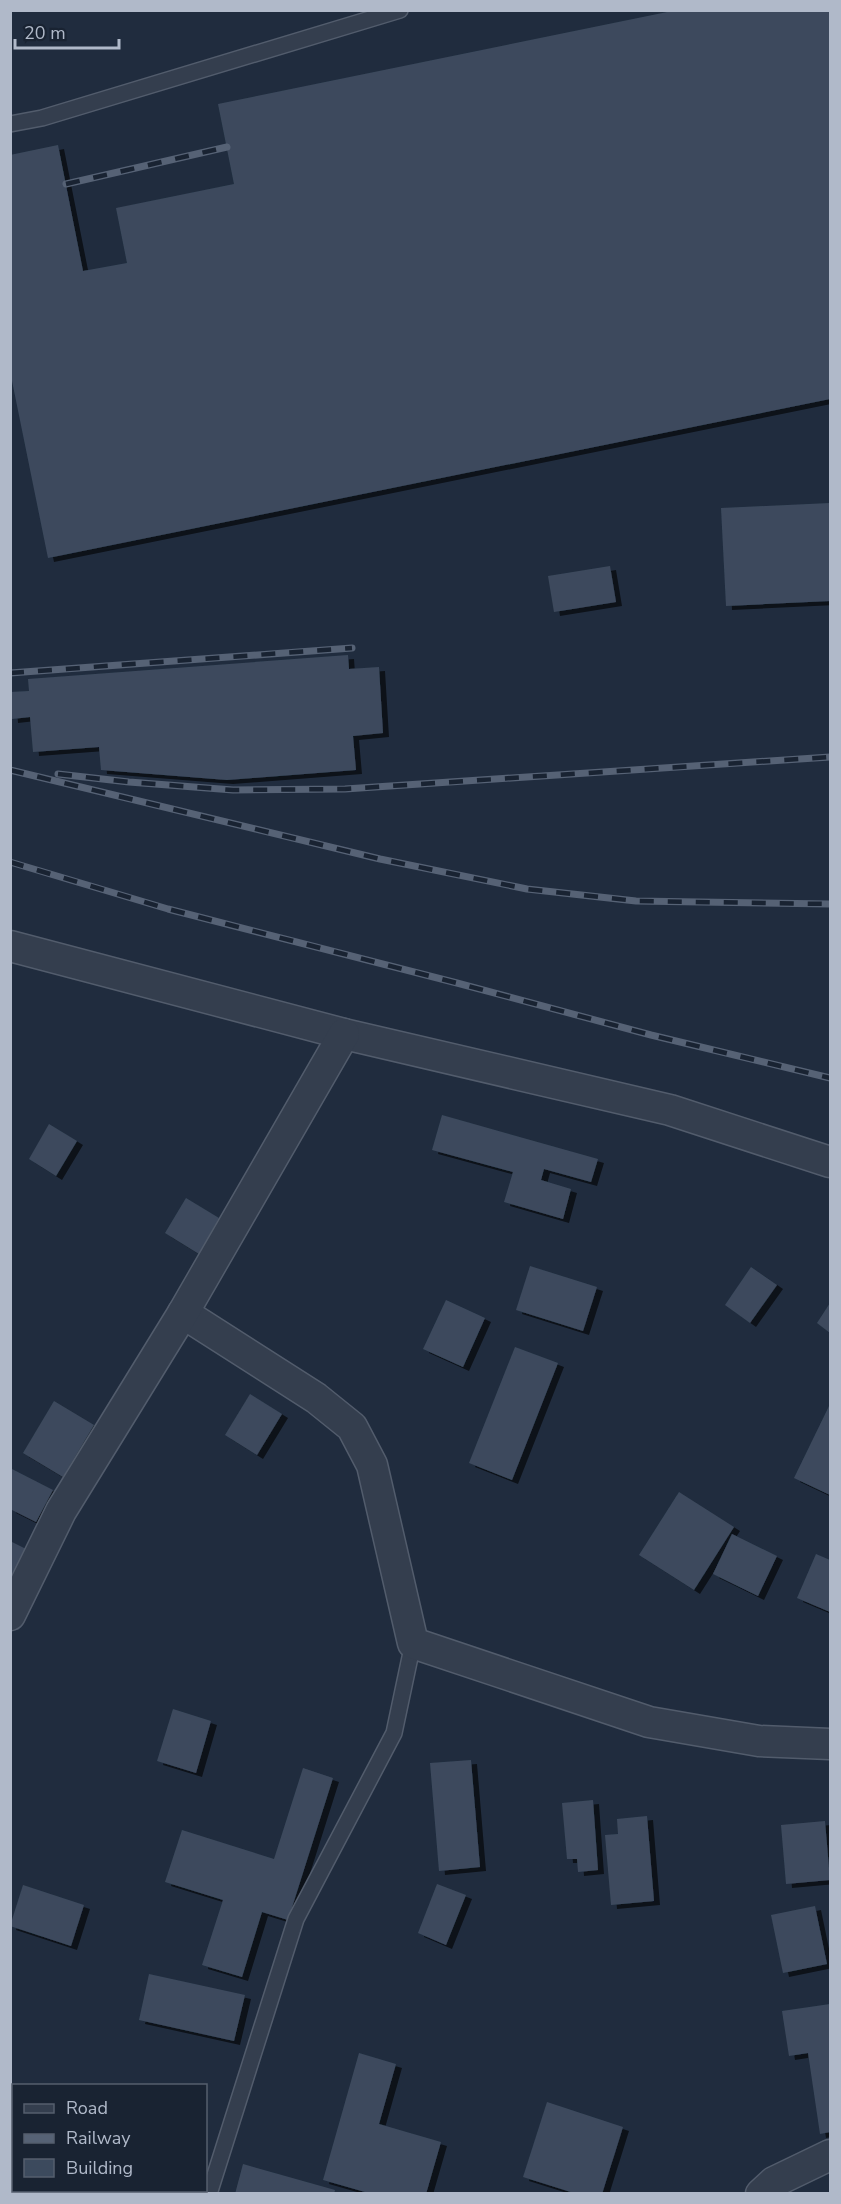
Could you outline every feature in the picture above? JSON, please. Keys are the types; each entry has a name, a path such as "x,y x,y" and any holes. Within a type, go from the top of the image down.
{"street":[{"path":"10,946 344,1034 670,1110 831,1162"},
{"path":"10,1616 61,1511 183,1314 344,1034"},
{"path":"183,1314 316,1398 352,1427 372,1465 413,1642 649,1722 759,1741 831,1744"},
{"path":"761,2193 774,2182 831,2155"}],"lane":[{"path":"10,124 42,118 400,10"},
{"path":"209,2193 297,1919 394,1733 413,1642"}],"building":[{"path":"677,10 830,10 830,399 48,558 10,371 10,155 58,145 83,271 127,263 116,208 234,184 218,104"},
{"path":"830,503 830,601 726,606 721,508"},
{"path":"610,566 616,602 554,612 548,576"},
{"path":"348,655 349,669 379,667 383,733 353,736 356,770 227,780 101,770 99,747 33,752 30,717 12,719 10,692 29,691 28,679"},
{"path":"442,1115 598,1159 591,1182 544,1169 541,1180 571,1189 563,1219 504,1202 513,1172 432,1150"},
{"path":"49,1124 77,1141 56,1176 29,1159"},
{"path":"186,1198 219,1218 199,1254 165,1233"},
{"path":"530,1266 597,1287 583,1331 516,1310"},
{"path":"751,1267 777,1285 750,1323 725,1305"},
{"path":"446,1300 485,1318 463,1367 423,1349"},
{"path":"830,1303 830,1333 817,1323"},
{"path":"515,1347 558,1363 512,1480 469,1463"},
{"path":"250,1394 282,1414 257,1455 225,1435"},
{"path":"54,1401 94,1425 63,1477 23,1453"},
{"path":"830,1404 830,1495 794,1478"},
{"path":"10,1468 53,1490 36,1522 10,1509"},
{"path":"679,1492 734,1527 694,1590 639,1555"},
{"path":"732,1534 777,1556 758,1596 713,1574"},
{"path":"10,1541 26,1549 10,1578"},
{"path":"816,1554 830,1560 830,1612 797,1598"},
{"path":"173,1709 211,1721 196,1773 157,1761"},
{"path":"471,1760 480,1867 439,1871 430,1763"},
{"path":"303,1768 333,1778 288,1920 262,1912 242,1977 202,1965 223,1900 165,1882 182,1830 274,1859"},
{"path":"593,1800 598,1870 578,1872 577,1859 567,1859 562,1803"},
{"path":"647,1816 654,1901 611,1905 605,1835 618,1834 617,1819"},
{"path":"825,1821 830,1880 786,1884 781,1825"},
{"path":"437,1884 466,1895 446,1945 418,1933"},
{"path":"23,1885 84,1905 71,1946 10,1926"},
{"path":"815,1906 827,1964 783,1973 771,1915"},
{"path":"149,1974 245,1995 234,2041 139,2020"},
{"path":"830,2004 830,2132 820,2134 808,2053 789,2056 782,2011"},
{"path":"359,2053 396,2064 379,2124 441,2142 426,2194 372,2194 323,2180"},
{"path":"547,2102 623,2127 602,2194 577,2194 523,2177"},
{"path":"243,2164 335,2190 334,2194 235,2194"}],"railway":[{"path":"66,184 227,147"},
{"path":"10,673 352,648"},
{"path":"58,774 233,790 345,789 830,757"},
{"path":"10,770 380,859 527,889 636,901 830,904"},
{"path":"10,862 168,909 651,1035 830,1078"}]}
